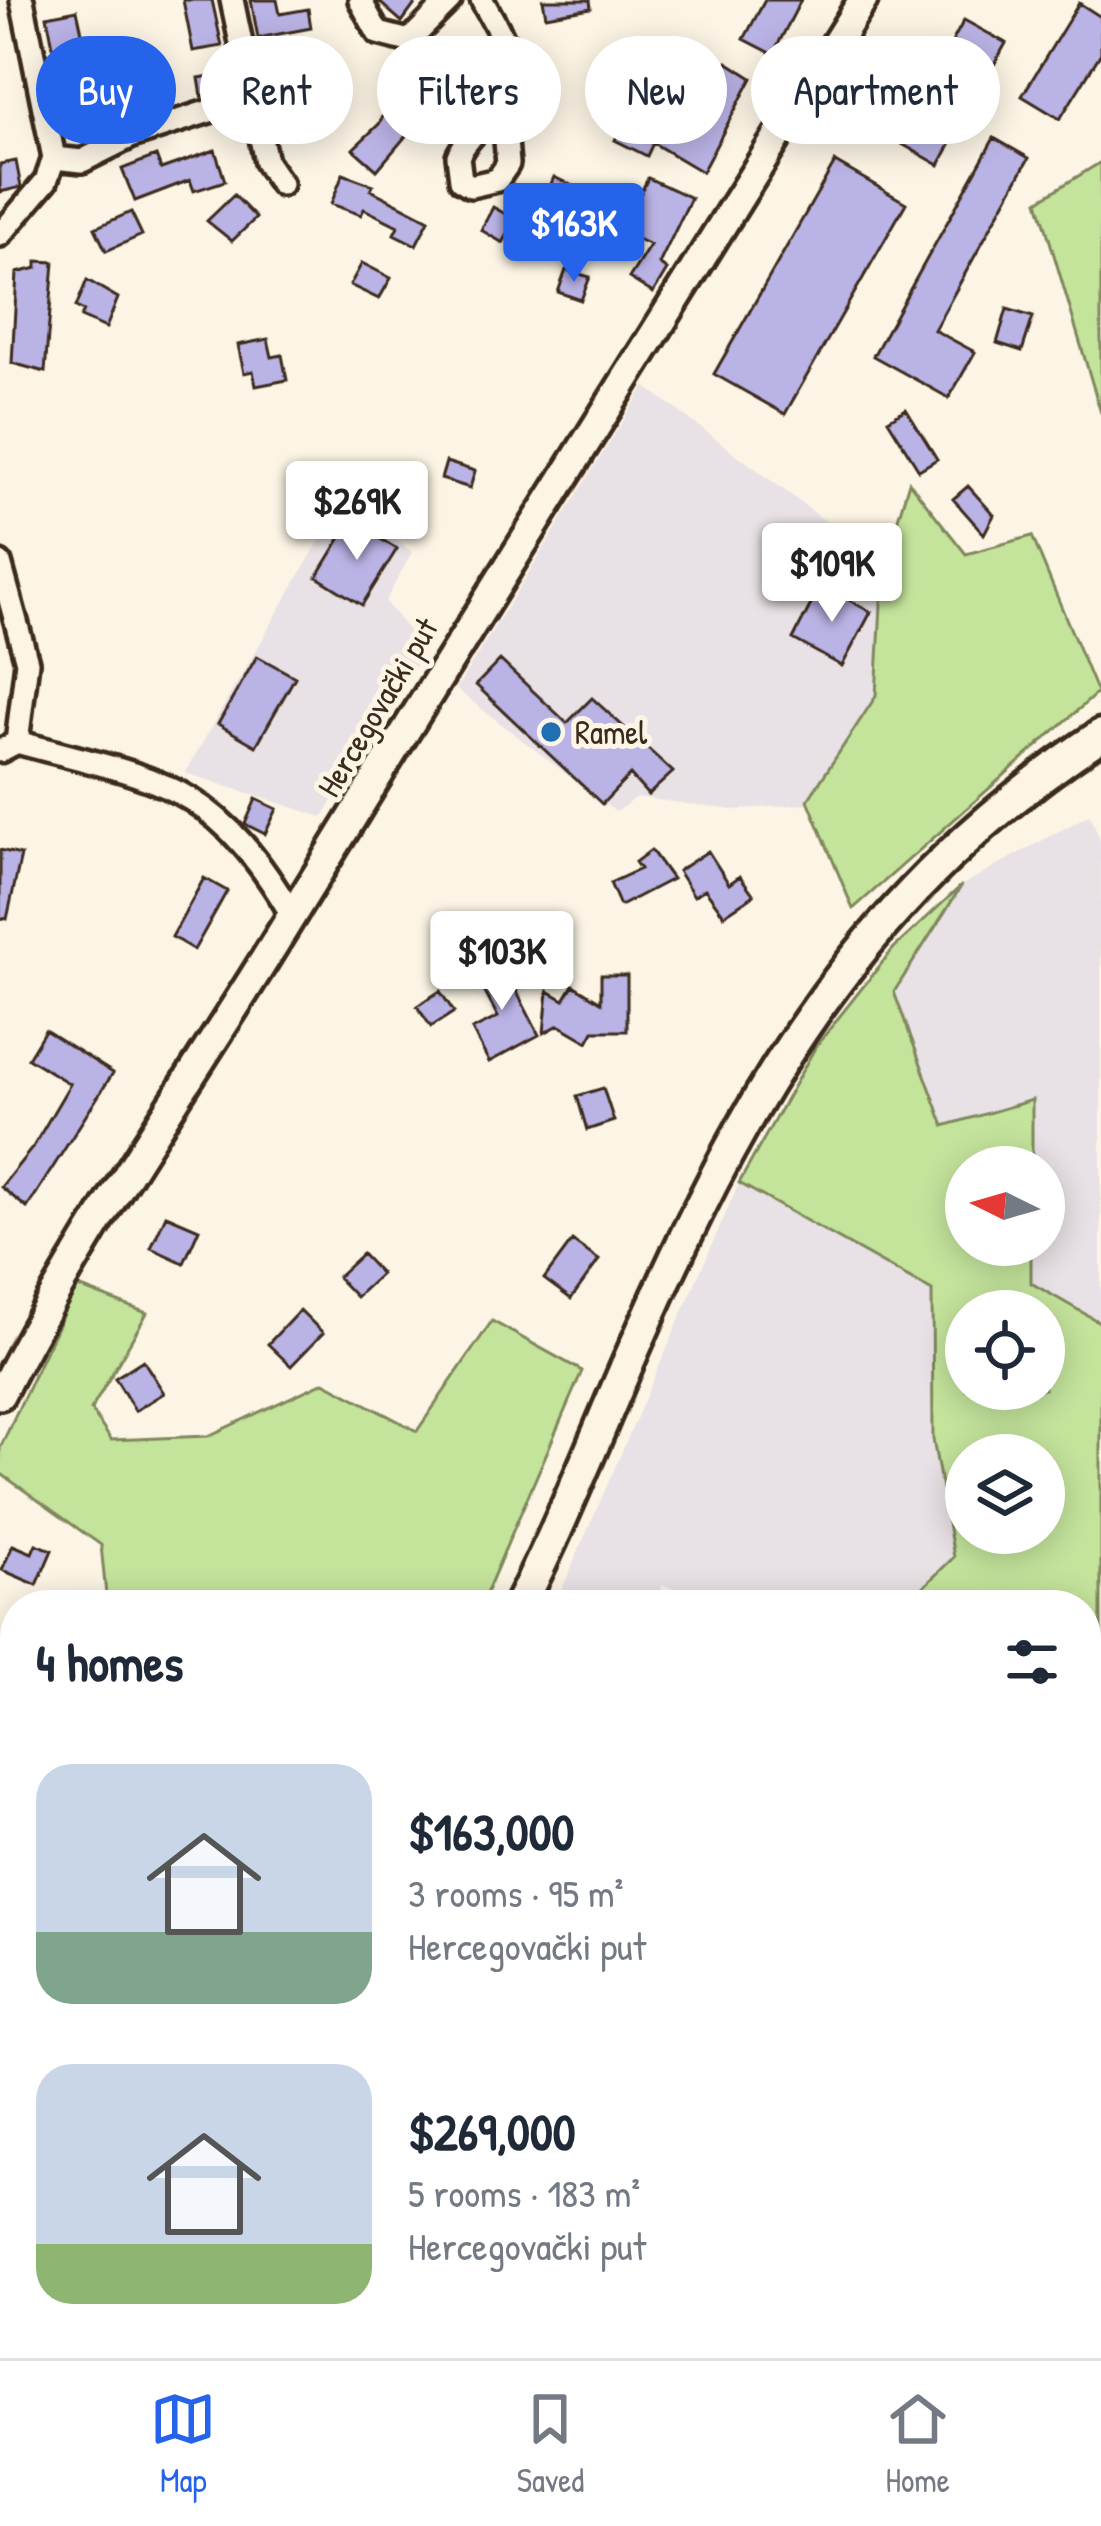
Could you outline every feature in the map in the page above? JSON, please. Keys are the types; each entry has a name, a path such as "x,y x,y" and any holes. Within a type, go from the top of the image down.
{"main road":[{"name":"Hercegovački put","path":"0,1395 90,1232 863,0"},
{"path":"527,1590 722,1162 793,1037 848,962 918,884 999,811 1101,735"}],"street":[{"path":"0,235 46,181 54,158 22,0"},
{"path":"232,0 240,36"},
{"path":"360,0 378,33 409,40 450,0"},
{"path":"482,0 500,36"},
{"path":"54,158 82,160 132,136 200,114"},
{"path":"262,144 266,162 281,184"},
{"path":"0,563 27,662 9,746 188,793 258,856 292,914"}],"shaded area":[{"path":"645,386 884,565 877,696 805,804 732,810 636,797 616,812 456,689"},
{"path":"342,502 412,552 385,602 425,650 323,817 185,773"},
{"path":"1090,814 1101,843 1101,1322 1065,1302 1065,1290 1044,1290 1031,1283 1031,1266 1065,1266 1065,1146 1032,1146 1032,1101 944,1127 894,992 962,885"},
{"path":"739,1183 933,1290 933,1439 945,1507 945,1554 954,1558 921,1590 677,1590 663,1585 660,1590 562,1590"}],"green space":[{"path":"1101,162 1101,413 1038,201"},
{"path":"909,482 966,554 1032,536 1097,693 853,909 808,800 876,696 883,568"},
{"path":"962,885 894,992 944,1126 1032,1100 1032,1146 945,1146 945,1266 1031,1266 1031,1283 1043,1290 945,1290 945,1410 1065,1410 1065,1302 1101,1323 1101,1590 920,1590 953,1554 1065,1554 1065,1434 945,1434 945,1506 933,1439 932,1291 739,1183 816,1046 893,949"},
{"path":"76,1286 147,1313 91,1410 111,1440 208,1436 324,1382 417,1431 492,1321 582,1371 487,1590 106,1590 101,1545 0,1473 0,1448"}],"building":[{"path":"183,0 212,0 220,36 200,36 200,50 193,51"},
{"path":"251,0 277,0 280,14 308,9 311,28 258,36"},
{"path":"377,0 418,0 402,22"},
{"path":"543,0 590,0 591,8 546,16"},
{"path":"765,0 801,0 782,36 751,36 751,43 744,39"},
{"path":"1079,3 1101,17 1101,53 1060,119 1022,96"},
{"path":"77,10 83,36 51,36 47,16"},
{"path":"964,20 993,36 955,36"},
{"path":"727,62 751,80 727,125"},
{"path":"377,126 377,144 399,144 377,170 353,149"},
{"path":"1000,141 1029,158 934,330 975,352 949,398 873,356 991,144"},
{"path":"623,144 653,144 647,156"},
{"path":"655,144 717,144 702,172"},
{"path":"902,144 951,144 939,165"},
{"path":"215,150 225,181 194,191 190,180 135,201 122,169 156,156 161,169"},
{"path":"16,161 21,187 0,192 0,164"},
{"path":"835,162 906,203 785,414 714,374"},
{"path":"343,174 373,185 371,190 429,220 416,245 394,234 398,226 364,209 361,215 331,204"},
{"path":"554,177 631,213 648,178 691,198 659,264 667,270 653,293 629,278 650,245 546,195"},
{"path":"234,195 256,218 232,241 207,221"},
{"path":"493,207 516,220 503,243 481,230"},
{"path":"131,212 142,235 106,251 95,228"},
{"path":"37,261 54,262 45,372 12,363 17,273 37,268"},
{"path":"362,263 391,278 379,299 350,285"},
{"path":"566,270 590,277 581,300 558,292"},
{"path":"87,280 118,298 106,328 81,317 84,311 76,307"},
{"path":"1007,309 1033,317 1022,351 997,343"},
{"path":"268,339 272,357 282,355 287,380 256,386 253,371 244,373 238,345"},
{"path":"906,409 937,459 919,470 888,420"},
{"path":"446,462 475,471 470,488 441,479"},
{"path":"968,486 994,515 984,534 953,499"},
{"path":"351,521 397,549 362,605 317,577"},
{"path":"821,585 871,612 842,666 793,639"},
{"path":"257,656 295,677 256,746 218,724"},
{"name":"Ramel","path":"500,660 567,723 592,698 673,772 648,795 630,775 602,804 476,685"},
{"path":"256,799 277,809 265,834 245,824"},
{"path":"0,850 21,855 7,919 0,918"},
{"path":"651,850 672,879 620,906 610,883 640,869 635,862"},
{"path":"708,851 729,884 740,876 754,895 724,915 705,889 694,896 678,871"},
{"path":"204,878 227,891 194,950 172,937"},
{"path":"499,957 539,1035 489,1062 472,1030 498,1017 473,970"},
{"path":"601,975 627,975 627,1031 594,1031 588,1042 559,1025 544,1033 548,991 564,1000 573,985 601,1002"},
{"path":"440,991 454,1012 431,1027 417,1006"},
{"path":"45,1030 113,1073 27,1208 1,1187 33,1147 70,1084 28,1058"},
{"path":"603,1088 614,1121 587,1130 577,1096"},
{"path":"166,1215 199,1229 184,1263 151,1248"},
{"path":"572,1241 599,1260 571,1299 544,1279"},
{"path":"362,1254 381,1274 356,1297 337,1277"},
{"path":"300,1310 323,1333 291,1366 268,1344"},
{"path":"143,1360 164,1393 135,1411 115,1378"},
{"path":"36,1544 52,1550 37,1585 2,1570 13,1545 32,1553"}],"place":[{"name":"Ramel","path":"551,732"}]}
